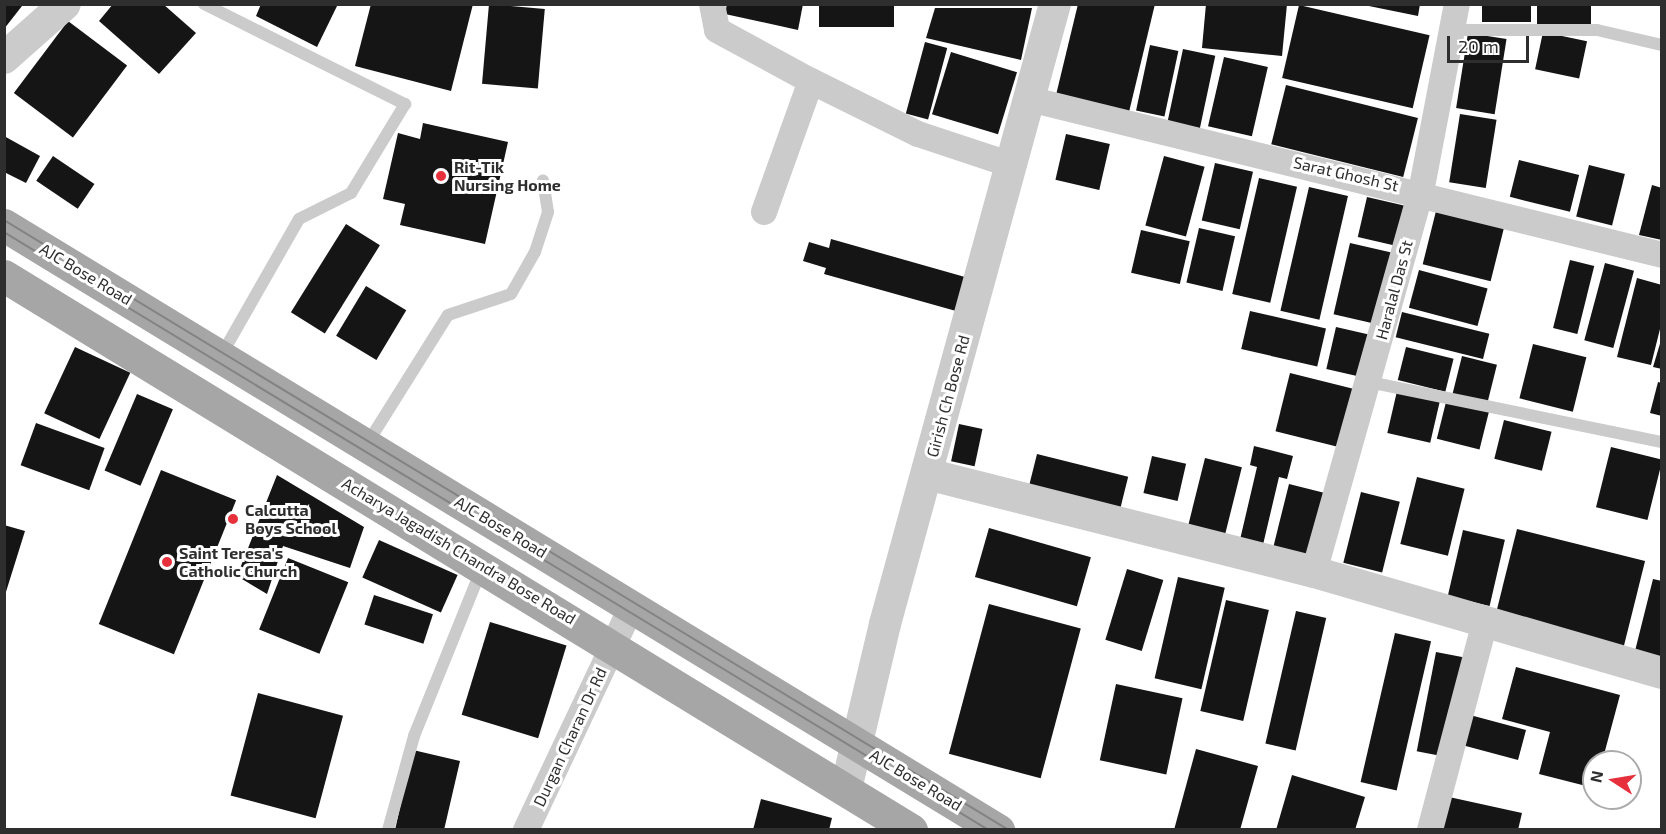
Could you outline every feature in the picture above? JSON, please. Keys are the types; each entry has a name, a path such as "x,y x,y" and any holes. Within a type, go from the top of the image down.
{"main road":[{"name":"AJC Bose Road","path":"4,225 998,830"},
{"name":"Acharya Jagadish Chandra Bose Road","path":"4,276 614,644 911,830"}],"street":[{"path":"4,58 66,4"},
{"path":"712,4 717,30 811,81 918,134 1011,165"},
{"name":"Girish Ch Bose Rd","path":"846,789 927,474 1055,4"},
{"name":"Haralal Das St","path":"1314,572 1421,192 1455,30 1457,4"},
{"path":"764,212 811,81"},
{"name":"Sarat Ghosh St","path":"1029,99 1421,192 1662,255"},
{"path":"927,474 1314,572 1662,673"},
{"name":"Durgan Charan Dr Rd","path":"526,830 632,606"},
{"path":"1430,830 1485,622"}],"lane":[{"path":"204,4 405,104 351,193 299,219 221,356"},
{"path":"1455,30 1597,30 1662,45"},
{"path":"366,445 448,315 511,294 535,252 548,212 543,180"},
{"path":"1369,382 1662,442"},
{"path":"388,830 414,736 483,565"}],"building":[{"path":"4,4 22,6 4,29"},
{"path":"113,4 163,4 196,33 159,74 99,21"},
{"path":"261,4 338,4 317,47 256,16"},
{"path":"371,4 473,4 451,91 355,66"},
{"path":"489,4 545,9 538,89 482,84"},
{"path":"727,4 803,4 798,30 725,14"},
{"path":"1078,4 1155,4 1129,112 1056,95"},
{"path":"1206,4 1287,4 1282,56 1202,48"},
{"path":"1359,4 1420,4 1418,16"},
{"path":"1482,4 1531,4 1531,22 1482,22"},
{"path":"1537,4 1591,4 1591,24 1537,24"},
{"path":"819,5 894,5 894,27 819,27"},
{"path":"1299,5 1430,35 1413,108 1282,78"},
{"path":"935,8 1032,8 1021,60 926,38"},
{"path":"68,21 127,66 73,137 14,93"},
{"path":"1543,32 1587,41 1579,79 1535,69"},
{"path":"1468,33 1507,39 1495,114 1456,108"},
{"path":"925,42 947,48 928,119 906,113"},
{"path":"1150,45 1178,51 1164,117 1136,111"},
{"path":"1183,49 1215,56 1200,128 1168,121"},
{"path":"951,52 1017,72 998,134 932,114"},
{"path":"1224,57 1268,67 1252,136 1208,126"},
{"path":"1286,85 1418,118 1403,177 1271,144"},
{"path":"1460,114 1497,120 1486,188 1449,182"},
{"path":"423,123 508,142 485,244 400,225 405,204 383,199 398,133 420,139"},
{"path":"1066,134 1110,144 1099,190 1055,180"},
{"path":"4,136 40,156 26,183 4,172"},
{"path":"53,156 94,184 78,209 36,181"},
{"path":"1164,156 1205,167 1186,236 1145,226"},
{"path":"1519,160 1579,175 1570,212 1510,197"},
{"path":"1215,163 1253,172 1240,229 1202,220"},
{"path":"1589,165 1625,174 1612,225 1576,216"},
{"path":"1259,178 1297,187 1270,303 1232,294"},
{"path":"1652,185 1662,188 1662,240 1639,235"},
{"path":"1309,187 1348,196 1319,320 1280,311"},
{"path":"1367,197 1406,206 1397,246 1358,237"},
{"path":"1436,211 1504,228 1491,281 1423,264"},
{"path":"346,224 380,245 325,333 291,312"},
{"path":"1199,228 1235,236 1222,291 1186,283"},
{"path":"1141,230 1190,241 1180,284 1131,273"},
{"path":"831,239 965,277 956,311 824,274 826,268 803,261 809,242 829,248"},
{"path":"1350,243 1397,254 1380,325 1334,314"},
{"path":"1570,260 1594,266 1577,334 1553,328"},
{"path":"1605,263 1634,271 1613,348 1584,340"},
{"path":"1419,270 1488,288 1477,326 1409,308"},
{"path":"1637,278 1662,285 1662,321 1651,365 1617,357"},
{"path":"366,286 406,310 376,360 336,336"},
{"path":"1250,311 1326,329 1317,367 1241,349"},
{"path":"1402,312 1489,334 1483,359 1396,337"},
{"path":"1336,327 1372,335 1362,377 1326,369"},
{"path":"1662,337 1662,369 1653,367"},
{"path":"1533,344 1586,357 1573,412 1519,398"},
{"path":"75,347 130,373 99,439 44,413"},
{"path":"1406,347 1454,359 1445,392 1398,380"},
{"path":"1462,356 1497,365 1487,404 1452,395"},
{"path":"1290,373 1353,389 1339,447 1275,431"},
{"path":"1658,382 1662,383 1662,416 1650,413"},
{"path":"1397,391 1440,401 1430,443 1387,433"},
{"path":"137,394 173,409 140,486 105,470"},
{"path":"1447,398 1490,409 1480,449 1437,439"},
{"path":"1504,420 1552,432 1542,471 1494,459"},
{"path":"36,423 105,448 89,490 21,465"},
{"path":"959,424 982,429 975,466 951,461"},
{"path":"1254,446 1293,456 1287,479 1279,477 1262,549 1239,544 1257,467 1250,465"},
{"path":"1611,447 1662,460 1647,520 1596,507"},
{"path":"1037,454 1128,477 1119,514 1028,491"},
{"path":"1152,456 1186,464 1178,501 1143,493"},
{"path":"1205,458 1242,467 1224,539 1187,530"},
{"name":"Saint Teresa's Catholic Church","path":"161,470 236,500 174,654 99,624"},
{"path":"277,475 364,527 350,568 283,546 267,594 237,576"},
{"path":"1417,477 1465,489 1448,556 1400,544"},
{"path":"1289,484 1326,493 1309,559 1273,550"},
{"path":"1361,492 1400,502 1382,573 1343,563"},
{"path":"4,525 25,531 5,595 4,595"},
{"path":"989,528 1091,557 1077,606 975,577"},
{"path":"1517,529 1645,561 1623,649 1495,617"},
{"path":"1463,530 1505,540 1490,606 1448,596"},
{"path":"379,540 458,575 441,612 362,577"},
{"path":"288,558 348,582 319,654 259,629"},
{"path":"1127,569 1163,580 1142,651 1105,640"},
{"path":"1178,577 1225,588 1201,689 1155,678"},
{"path":"1653,579 1662,581 1662,662 1634,655"},
{"path":"374,595 433,614 423,644 364,624"},
{"path":"1226,600 1269,610 1243,721 1200,711"},
{"path":"989,604 1081,629 1041,778 949,754"},
{"path":"1296,611 1326,618 1296,750 1265,744"},
{"path":"490,622 567,645 538,738 462,715"},
{"path":"1395,633 1431,641 1397,790 1361,782"},
{"path":"1436,652 1468,658 1449,757 1417,751"},
{"path":"1516,667 1620,695 1605,750 1582,750 1582,785 1539,774 1550,732 1502,719"},
{"path":"1116,684 1183,698 1166,774 1100,760"},
{"path":"258,693 343,716 316,818 231,795"},
{"path":"1470,715 1526,730 1518,760 1462,745"},
{"path":"1196,749 1258,766 1240,830 1174,830"},
{"path":"413,750 460,761 444,830 395,830"},
{"path":"1292,775 1365,797 1355,830 1276,830"},
{"path":"1449,797 1522,813 1518,830 1442,830"},
{"path":"761,799 832,818 829,830 753,830"}],"tram line":[{"path":"4,220 1009,830"},
{"path":"4,232 989,830"}],"place":[{"name":"Rit-Tik Nursing Home","path":"441,176"},
{"name":"Calcutta Boys School","path":"233,519"},
{"name":"Saint Teresa's Catholic Church","path":"167,562"}]}
